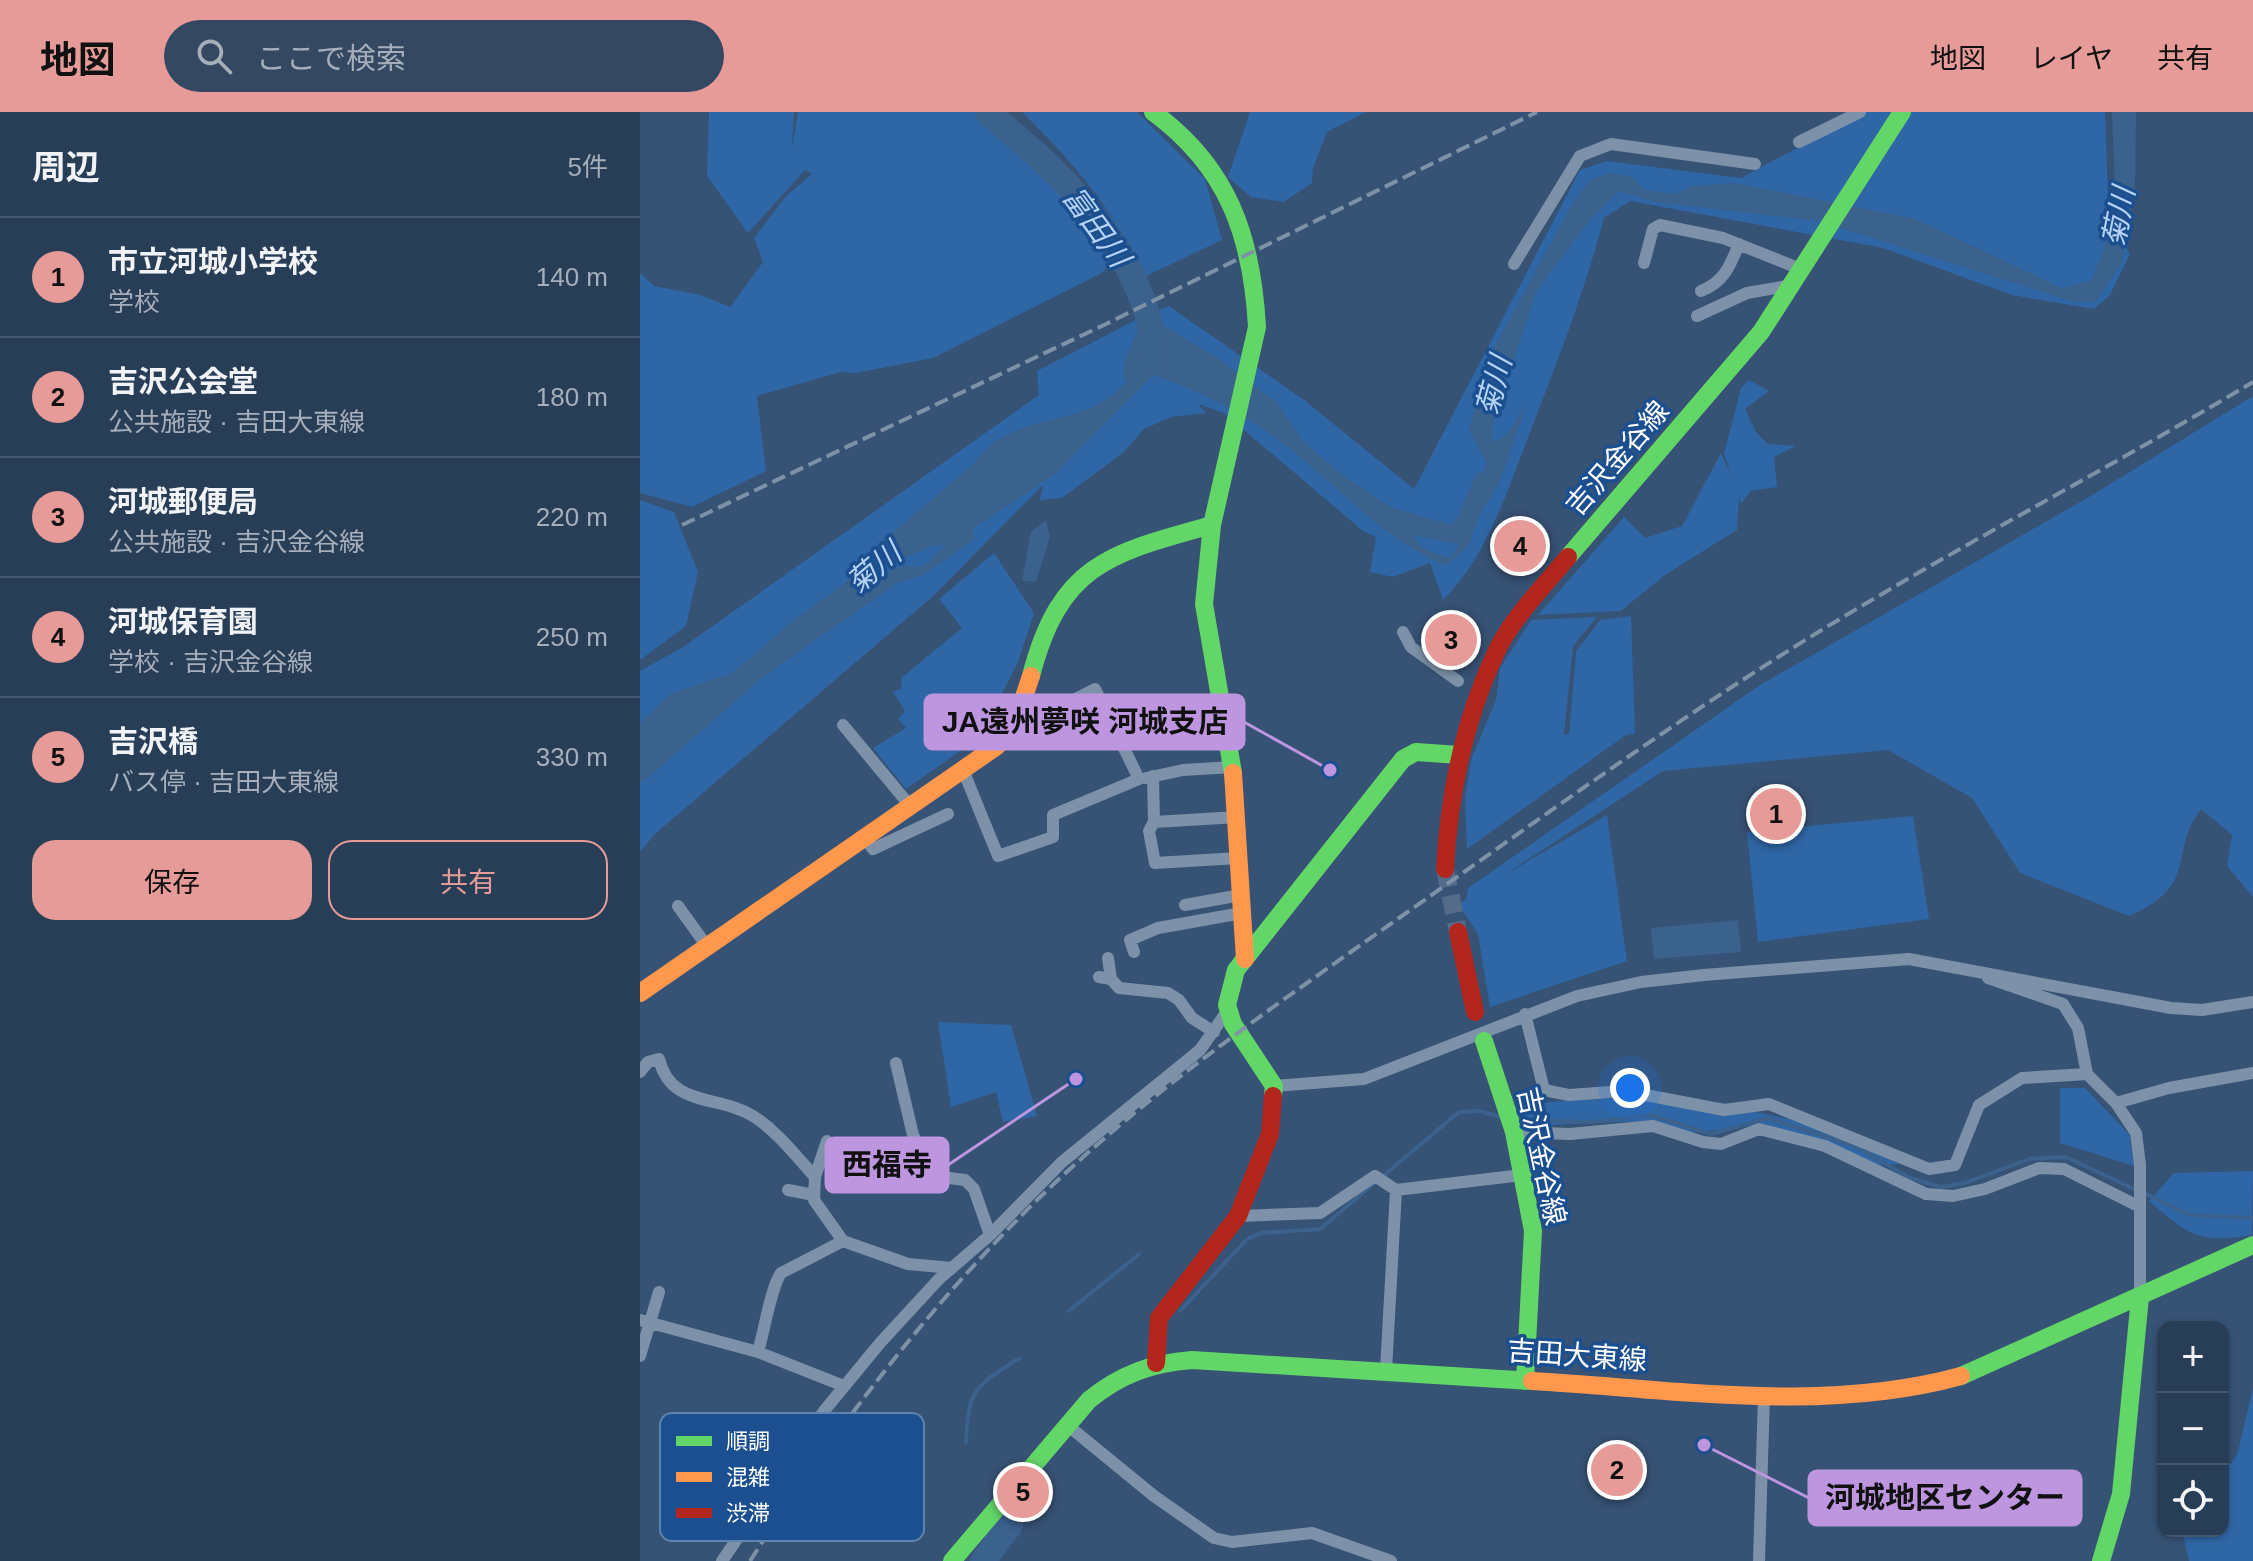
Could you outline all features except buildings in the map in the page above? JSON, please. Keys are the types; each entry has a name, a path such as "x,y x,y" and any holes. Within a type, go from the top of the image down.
{"main road":[{"path":"1153,112 1198,152 1225,191 1257,306 1257,327 1212,525 1204,604 1233,767 1245,959"},
{"name":"吉沢金谷線","path":"1445,869 1448,812 1459,755 1478,695 1498,648 1535,596 1761,332 1902,112"},
{"path":"640,993 706,945 866,839 1009,733 1024,708 1056,601 1076,579 1101,562 1138,546 1212,525"},
{"path":"1156,1363 1155,1336 1159,1318 1238,1216 1270,1134 1274,1086 1233,1024 1228,1010 1228,993 1236,970 1403,759 1416,752 1459,755"},
{"path":"1458,932 1475,1012"},
{"name":"吉沢金谷線","path":"1484,1041 1514,1132 1533,1231 1525,1381"},
{"name":"吉田大東線","path":"952,1561 1066,1424 1111,1382 1156,1363 1192,1360 1386,1370 1764,1395 1847,1396 1915,1389 1966,1375 2253,1245"},
{"path":"2101,1561 2121,1494 2140,1297"}],"street":[{"path":"1799,142 1860,112"},
{"path":"1514,264 1580,156 1611,144 1755,164"},
{"path":"1644,263 1653,229 1660,225 1739,244 1801,272"},
{"path":"1701,291 1715,285 1727,272 1739,244"},
{"path":"1697,316 1801,272"},
{"path":"1403,632 1411,647 1458,681"},
{"path":"1009,733 1095,689 1139,779"},
{"path":"843,725 911,807"},
{"path":"963,770 998,856 1053,837 1053,815 1139,779 1233,767"},
{"path":"1153,776 1154,822 1149,831 1155,863 1239,858"},
{"path":"866,839 873,849 948,814"},
{"path":"1154,822 1238,817"},
{"path":"1185,905 1242,904"},
{"path":"1134,952 1130,940 1158,928 1242,904"},
{"path":"678,906 706,945"},
{"path":"1108,958 1105,978 1119,988 1168,993 1179,1000 1192,1018 1214,1032"},
{"path":"1274,1086 1364,1079 1577,996 1641,982 1704,975 1909,959 2171,1008 2202,1010 2253,1002"},
{"path":"1975,969 1988,978 2063,1004 2078,1028 2087,1074 2116,1103 2136,1133 2140,1181 2140,1297"},
{"path":"824,1413 880,1343 952,1268 990,1235 1062,1162 1200,1050 1228,1010"},
{"path":"1525,1014 1544,1090 1569,1095 1625,1091 1724,1110 1769,1104 1929,1169 1955,1165 1979,1105 2022,1078 2087,1074"},
{"path":"640,1072 648,1062 659,1059 664,1078 677,1091 753,1117 770,1128 815,1177"},
{"path":"896,1063 913,1135 933,1176 965,1180 974,1189 990,1235"},
{"path":"2116,1103 2253,1073"},
{"path":"1514,1132 1570,1134 1653,1126 1703,1142 1721,1144 1759,1129 1825,1146 1926,1194 1953,1196 1985,1189 2039,1168 2064,1169 2140,1204"},
{"path":"827,1141 815,1177 814,1195 843,1241 908,1264 952,1268"},
{"path":"1238,1216 1295,1217 1320,1213 1375,1176 1392,1187 1522,1175"},
{"path":"1386,1370 1392,1187"},
{"path":"788,1190 814,1195"},
{"path":"758,1352 770,1313 775,1282 781,1273 843,1241"},
{"path":"640,1356 644,1321 659,1292"},
{"path":"644,1321 758,1352 844,1386"},
{"path":"1759,1561 1764,1395"},
{"path":"1066,1424 1154,1496 1214,1538 1232,1542 1312,1533 1391,1561"},
{"path":"722,1561 734,1541"}],"shaded area":[{"path":"709,112 794,112 792,148 798,112 979,112 998,132 1027,148 1061,188 1091,212 1115,258 1102,273 933,358 856,373 841,372 757,396 766,471 692,507 640,493 640,273 654,286 701,295 730,307 763,262 754,238 786,196 812,174 805,170 748,233 707,176"},
{"path":"1022,112 1137,112 1205,179 1222,240 1144,277 1106,208"},
{"path":"1250,112 1366,112 1327,132 1313,168 1312,183 1284,202 1251,197 1228,177"},
{"path":"1864,112 2105,112 2109,219 2130,254 2110,295 2094,309 2012,295 1883,248 1630,201 1604,218 1571,324 1506,495 1473,562 1443,600 1430,563 1393,577 1370,572 1376,537 1363,531 1224,413 1198,404 1206,413 1171,417 1144,429 1124,452 1062,498 1040,500 1043,485 933,596 655,834 640,852 640,671 683,647 1039,395 1037,371 1147,314 1169,306 1304,400 1414,489 1580,170 1607,161 1741,178"},
{"path":"1749,380 1769,391 1745,409 1756,432 1768,444 1796,446 1774,457 1777,487 1751,491 1741,504 1739,496 1737,530 1665,575 1621,611 1538,615 1624,517 1645,538 1682,526 1721,453 1732,476 1724,454 1741,388"},
{"path":"2253,396 2253,897 2227,866 2232,835 2201,809 2191,825 2179,868 2166,893 2129,916 2020,873 1972,798 1888,750 1663,771 1504,875 1607,815 1627,961 1490,1007 1478,934 1458,904 1466,900 1468,888 1760,685 2089,497"},
{"path":"640,500 674,512 698,572 686,626 640,660"},
{"path":"994,553 1034,613 1018,662 980,737 906,789 873,748 906,728 898,719 905,711 893,692 902,688 901,678 962,628 939,599"},
{"path":"1631,616 1635,734 1626,735 1467,849 1465,797 1472,757 1496,700 1500,668 1531,620 1597,617 1573,646 1564,735 1569,734 1576,652 1600,620"},
{"path":"1913,816 1929,919 1758,942 1747,832"},
{"path":"938,1022 1011,1025 1037,1116 1003,1122 996,1092 951,1107"},
{"path":"2060,1088 2085,1088 2129,1134 2134,1166 2060,1143"},
{"path":"1666,1096 1740,1105 1755,1112 1789,1119 1856,1139 1899,1164 1879,1165 1765,1124 1691,1133 1644,1121 1524,1126 1524,1106 1560,1101"},
{"path":"2253,1171 2252,1235 2219,1238 2195,1234 2174,1222 2149,1201 2174,1173"},
{"path":"2253,1388 2253,1561 2189,1561 2183,1537 2229,1537 2229,1465 2237,1455"}],"water":[{"name":"菊川","path":"2112,112 2136,112 2135,189 2122,262 2096,301 2074,302 1819,221 1654,202 1619,191 1592,217 1537,290 1492,426 1493,442 1507,435 1526,405 1500,481 1478,517 1469,545 1446,566 1379,525 1264,429 1218,402 1153,375 1056,473 972,529 975,539 922,575 897,583 764,676 643,782 640,781 640,723 671,694 734,672 793,621 849,580 889,536 997,441 1010,433 1086,410 1113,395 1127,383 1124,364 1137,333 1159,323 1222,361 1276,402 1301,439 1339,473 1390,507 1451,525 1459,516 1476,474 1483,473 1487,462 1469,430 1491,353 1574,201 1589,181 1609,173 1631,176 1644,190 1675,194 1693,186 1735,183 1915,219 2062,288 2091,281 2116,218","holes":["1413,535 1459,544 1452,557 1446,556 1424,548","933,545 945,546 922,567 902,566 881,575 888,565"]},
{"path":"1046,520 1050,537 1036,582 1022,581 1031,531"},
{"path":"1738,920 1741,952 1654,959 1651,928"}],"waterway":[{"name":"富田川","path":"988,112 1057,174 1109,236 1146,309 1155,361"},
{"path":"1180,1311 1247,1239 1261,1233 1320,1229 1459,1112 1479,1111 1501,1117"},
{"path":"1523,1120 1592,1122 1651,1115 1711,1134 1768,1118 1855,1146 1908,1177 1940,1187 1965,1183 2029,1159 2066,1157 2136,1190"},
{"path":"2144,1193 2190,1215 2253,1218"},
{"path":"1069,1311 1139,1254"},
{"path":"966,1443 969,1411 977,1391 1020,1358"},
{"path":"1010,1525 1028,1502 1022,1501"},
{"path":"983,1561 1010,1525"}],"tunnel":[{"path":"1445,869 1458,932"}],"railway":[{"path":"682,525 1106,324 1537,112"},
{"path":"853,1413 909,1340 1019,1218 1108,1135 1250,1024 1601,776 1755,672 1918,573 2253,382"},
{"path":"750,1561 764,1541"}],"traffic: fast":[{"path":"1153,112 1179,133 1218,180 1242,233 1254,294 1257,327 1212,525 1204,604 1233,773"},
{"path":"1568,557 1761,332 1902,112"},
{"path":"1031,676 1057,609 1074,586 1094,569 1145,545 1212,525"},
{"path":"1273,1096 1274,1086 1233,1024 1227,1005 1236,970 1403,759 1416,752 1459,755"},
{"path":"1484,1041 1514,1132 1533,1231 1525,1381"},
{"path":"1961,1376 2253,1245"},
{"path":"2101,1561 2121,1494 2140,1297"},
{"path":"952,1561 1089,1400 1113,1383 1150,1367 1192,1360 1532,1381"}],"traffic: slow":[{"path":"640,993 997,746 1018,715 1031,676"},
{"path":"1233,773 1245,959"},
{"path":"1532,1381 1693,1393 1802,1396 1856,1394 1961,1376"}],"traffic: jam":[{"path":"1445,869 1450,812 1460,757 1485,676 1512,625 1568,557"},
{"path":"1458,932 1475,1012"},
{"path":"1156,1363 1159,1318 1238,1216 1270,1134 1273,1096"}],"place":[{"name":"河城保育園","path":"1520,546"},
{"name":"河城郵便局","path":"1451,640"},
{"name":"JA遠州夢咲 河城支店","path":"1330,770"},
{"name":"市立河城小学校","path":"1776,814"},
{"name":"西福寺","path":"1076,1079"},
{"name":"河城地区センター","path":"1704,1445"},
{"name":"吉沢公会堂","path":"1617,1470"},
{"name":"吉沢橋","path":"1023,1492"}]}
